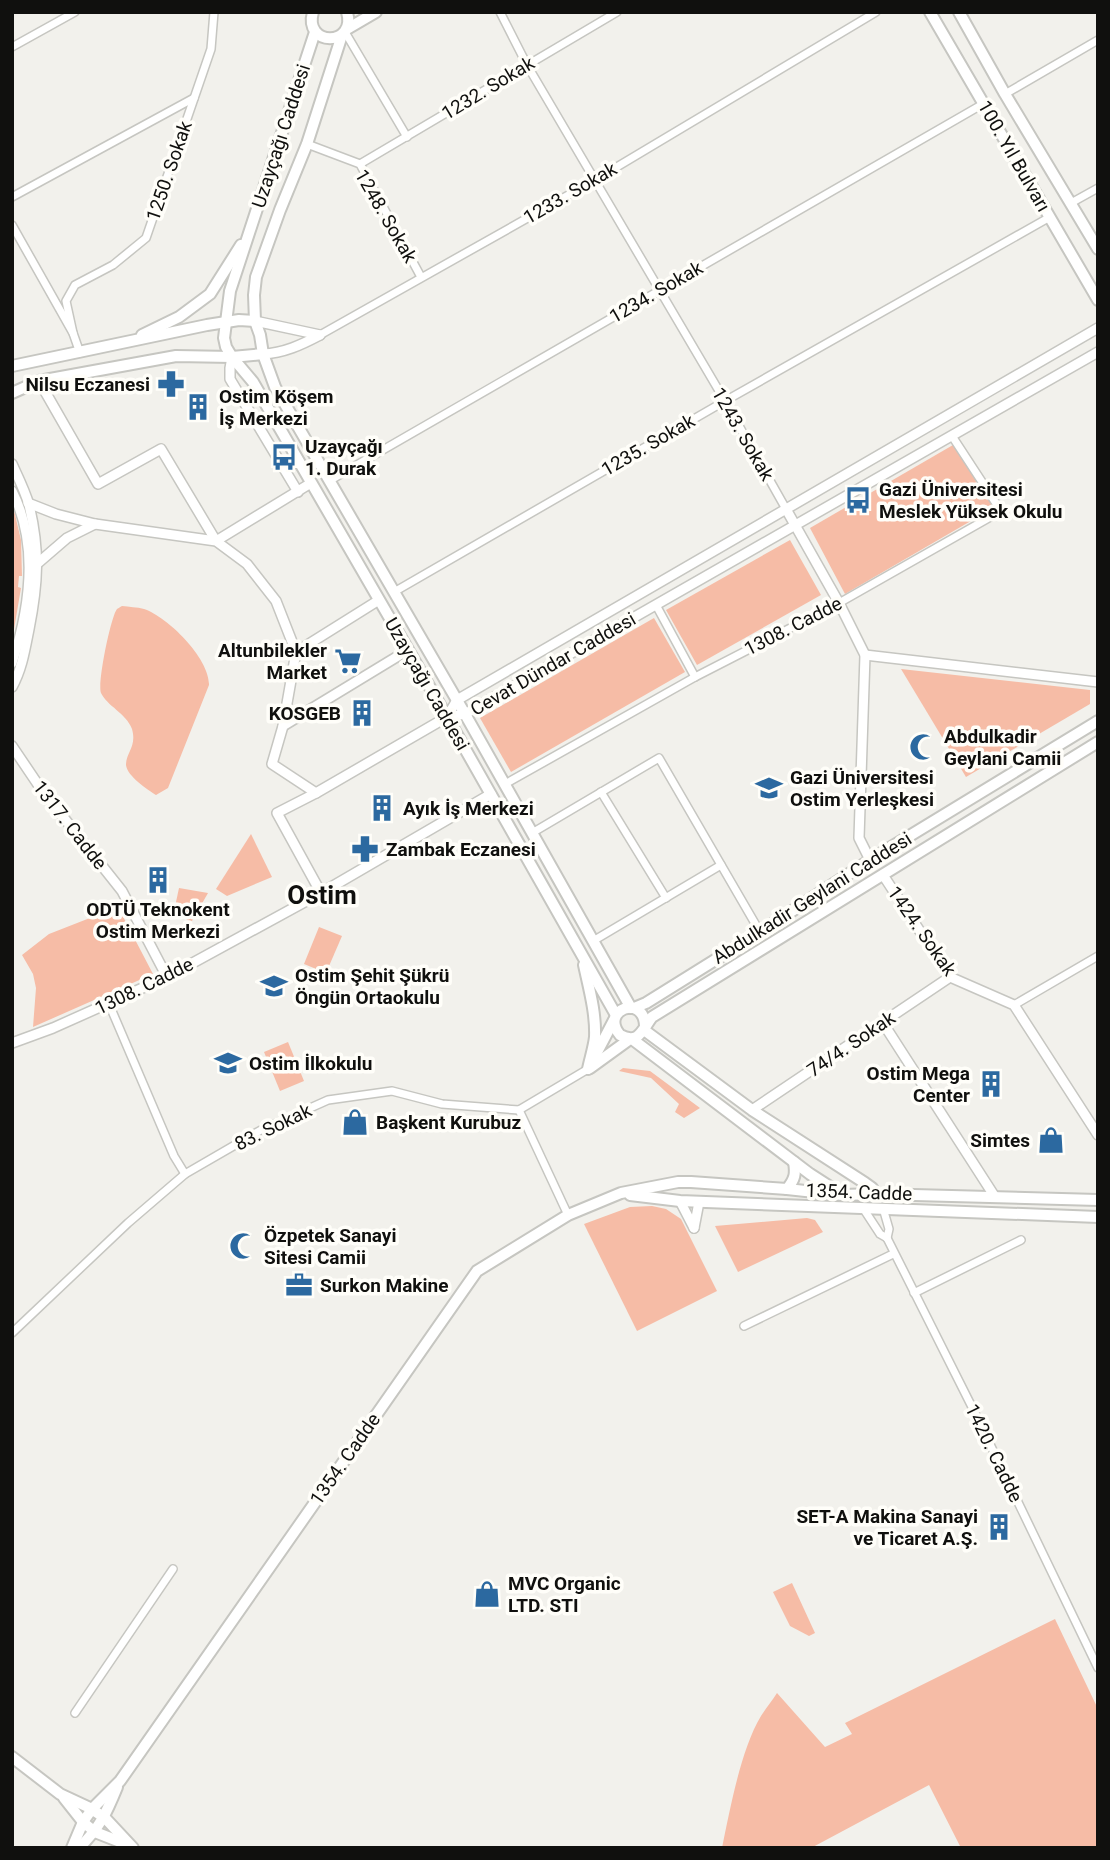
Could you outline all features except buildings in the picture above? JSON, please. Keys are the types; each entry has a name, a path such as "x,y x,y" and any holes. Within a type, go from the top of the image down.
{"main road":[{"name":"Uzayçağı Caddesi","path":"347,12 349,23 307,144 256,277 255,321 263,354 275,387 466,715 632,1008"},
{"path":"312,15 315,32 332,39 376,12"},
{"name":"100. Yıl Bulvarı","path":"930,12 1098,300"},
{"name":"100. Yıl Bulvarı","path":"959,12 1098,249"},
{"name":"Uzayçağı Caddesi","path":"315,32 230,291 224,338 226,347 253,382 312,483 581,952 615,1018"},
{"path":"126,343 179,317 209,293 249,234"},
{"path":"12,366 188,329 226,322 255,321"},
{"path":"13,393 39,381 176,356 232,357 263,354"},
{"name":"Abdulkadir Geylani Caddesi","path":"632,1008 646,1003 870,860 1098,720"},
{"name":"Abdulkadir Geylani Caddesi","path":"644,1028 652,1017 1098,742"},
{"path":"870,860 883,875"},
{"path":"581,952 594,1020 595,1037 588,1069"},
{"path":"632,1008 642,1013 644,1028 637,1037 588,1069 620,1011 632,1008"},
{"path":"615,1018 616,1031 620,1035 631,1039 794,1161 863,1208"},
{"path":"644,1028 752,1110 865,1182 876,1194 883,1208"},
{"path":"787,1189 796,1173 794,1161"},
{"path":"678,1182 680,1201"},
{"name":"1354. Cadde","path":"72,1848 92,1809 120,1781 477,1271 568,1215 621,1193 678,1182 842,1195 1098,1200"},
{"path":"698,1183 699,1202"},
{"name":"1354. Cadde","path":"621,1193 699,1202 1098,1217"},
{"path":"12,1757 60,1794 92,1809 132,1847"},
{"name":"1354. Cadde","path":"79,1848 104,1818 120,1781"},
{"path":"60,1794 95,1832 132,1847"}],"street":[{"path":"12,47 75,12"},
{"name":"1250. Sokak","path":"73,333 66,302 75,285 113,265 146,238 211,49 214,12"},
{"name":"1243. Sokak","path":"500,12 527,65 725,401 839,603 864,656"},
{"name":"1232. Sokak","path":"360,164 617,12"},
{"name":"1233. Sokak","path":"320,335 595,180 876,12"},
{"path":"344,32 407,137"},
{"path":"1005,94 1098,40"},
{"path":"12,197 194,98"},
{"name":"1234. Sokak","path":"329,481 984,104"},
{"name":"1248. Sokak","path":"307,144 360,164 421,277"},
{"path":"1071,203 1098,188"},
{"name":"1235. Sokak","path":"394,592 1050,217"},
{"path":"12,226 73,333 80,352"},
{"path":"255,321 320,335"},
{"name":"Cevat Dündar Caddesi","path":"447,717 457,700 1098,328"},
{"path":"263,354 281,353 320,335"},
{"name":"Cevat Dündar Caddesi","path":"447,717 466,715 1098,352"},
{"path":"232,357 230,379 298,492"},
{"path":"39,381 98,484 161,449 216,541 247,564 276,601 296,652 283,726 272,764 316,793"},
{"name":"1308. Cadde","path":"505,784 695,677 839,603 1001,511 952,436"},
{"path":"12,464 28,503 38,563 24,655 12,687"},
{"path":"28,503 56,514 95,524 216,541 312,483"},
{"path":"12,491 19,504 29,543 26,608 12,663"},
{"path":"38,563 67,538 95,524"},
{"path":"296,652 379,600"},
{"path":"656,605 695,677"},
{"path":"283,726 408,650"},
{"path":"870,860 859,838 864,656 1098,682"},
{"path":"321,892 278,813 447,717"},
{"name":"1317. Cadde","path":"12,746 41,789 122,891 167,977"},
{"path":"533,833 659,758 760,932"},
{"path":"601,792 666,898"},
{"name":"1308. Cadde","path":"12,1043 53,1028 167,977 491,794"},
{"path":"593,941 721,865"},
{"name":"1424. Sokak","path":"883,875 950,977 1014,1006"},
{"path":"1098,956 1014,1006 1098,1135"},
{"name":"74/4. Sokak","path":"752,1110 950,977"},
{"path":"109,1004 174,1156 185,1174"},
{"path":"883,1023 995,1197"},
{"path":"568,1215 519,1110 588,1069"},
{"name":"83. Sokak","path":"12,1333 128,1223 185,1174 261,1130 328,1100 392,1091 442,1104 519,1110"},
{"path":"680,1201 694,1228 699,1202"},
{"name":"1420. Cadde","path":"863,1208 880,1234 887,1238"},
{"name":"1420. Cadde","path":"883,1208 889,1229 887,1238 893,1254 973,1409 1097,1663"},
{"path":"914,1293 1021,1240"},
{"path":"744,1325 893,1254"},
{"path":"75,1713 173,1569"}],"shaded area":[{"path":"953,445 995,507 845,594 810,528"},
{"path":"12,502 21,540 22,576 19,576 18,587 21,588 12,641"},
{"path":"790,540 821,595 697,665 666,610"},
{"path":"122,606 154,613 175,630 203,663 209,685 168,788 156,795 138,782 127,769 126,760 133,740 132,729 101,693 108,636 114,614"},
{"path":"654,618 685,672 511,772 480,718"},
{"path":"901,669 1090,690 1090,704 966,777"},
{"path":"251,834 272,877 227,896 216,889"},
{"path":"179,888 208,893 192,921 187,920 176,902"},
{"path":"118,907 153,974 33,1027 36,988 33,974 22,955 49,934"},
{"path":"319,927 342,936 326,973 304,964"},
{"path":"288,1042 304,1081 280,1091 264,1052"},
{"path":"623,1068 650,1071 700,1108 684,1118 675,1112 679,1104 651,1078 619,1071"},
{"path":"652,1206 666,1209 681,1219 717,1291 637,1331 584,1224 630,1207"},
{"path":"807,1218 815,1220 823,1232 738,1272 715,1226"},
{"path":"792,1583 815,1633 809,1636 790,1626 773,1592"},
{"path":"1055,1619 1098,1709 1098,1848 961,1848 929,1785 811,1848 722,1848 748,1745 761,1716 777,1693 825,1747 852,1734 845,1723"}],"place":[{"name":"Nilsu Eczanesi","path":"171,384"},
{"name":"Ostim Köşem İş Merkezi","path":"198,407"},
{"name":"Uzayçağı 1. Durak","path":"284,457"},
{"name":"Gazi Üniversitesi Meslek Yüksek Okulu","path":"858,500"},
{"name":"Altunbilekler Market","path":"348,661"},
{"name":"KOSGEB","path":"362,713"},
{"name":"Abdulkadir Geylani Camii","path":"923,747"},
{"name":"Gazi Üniversitesi Ostim Yerleşkesi","path":"769,788"},
{"name":"Ayık İş Merkezi","path":"382,808"},
{"name":"Zambak Eczanesi","path":"365,849"},
{"name":"ODTÜ Teknokent Ostim Merkezi","path":"158,880"},
{"name":"Ostim Şehit Şükrü Öngün Ortaokulu","path":"274,986"},
{"name":"Ostim İlkokulu","path":"228,1063"},
{"name":"Ostim Mega Center","path":"991,1084"},
{"name":"Başkent Kurubuz","path":"355,1122"},
{"name":"Simtes","path":"1051,1140"},
{"name":"Özpetek Sanayi Sitesi Camii","path":"243,1246"},
{"name":"Surkon Makine","path":"299,1285"},
{"name":"SET-A Makina Sanayi ve Ticaret A.Ş.","path":"999,1527"},
{"name":"MVC Organic LTD. STI","path":"487,1594"}],"district":[{"name":"Ostim","path":"322,895"}]}
